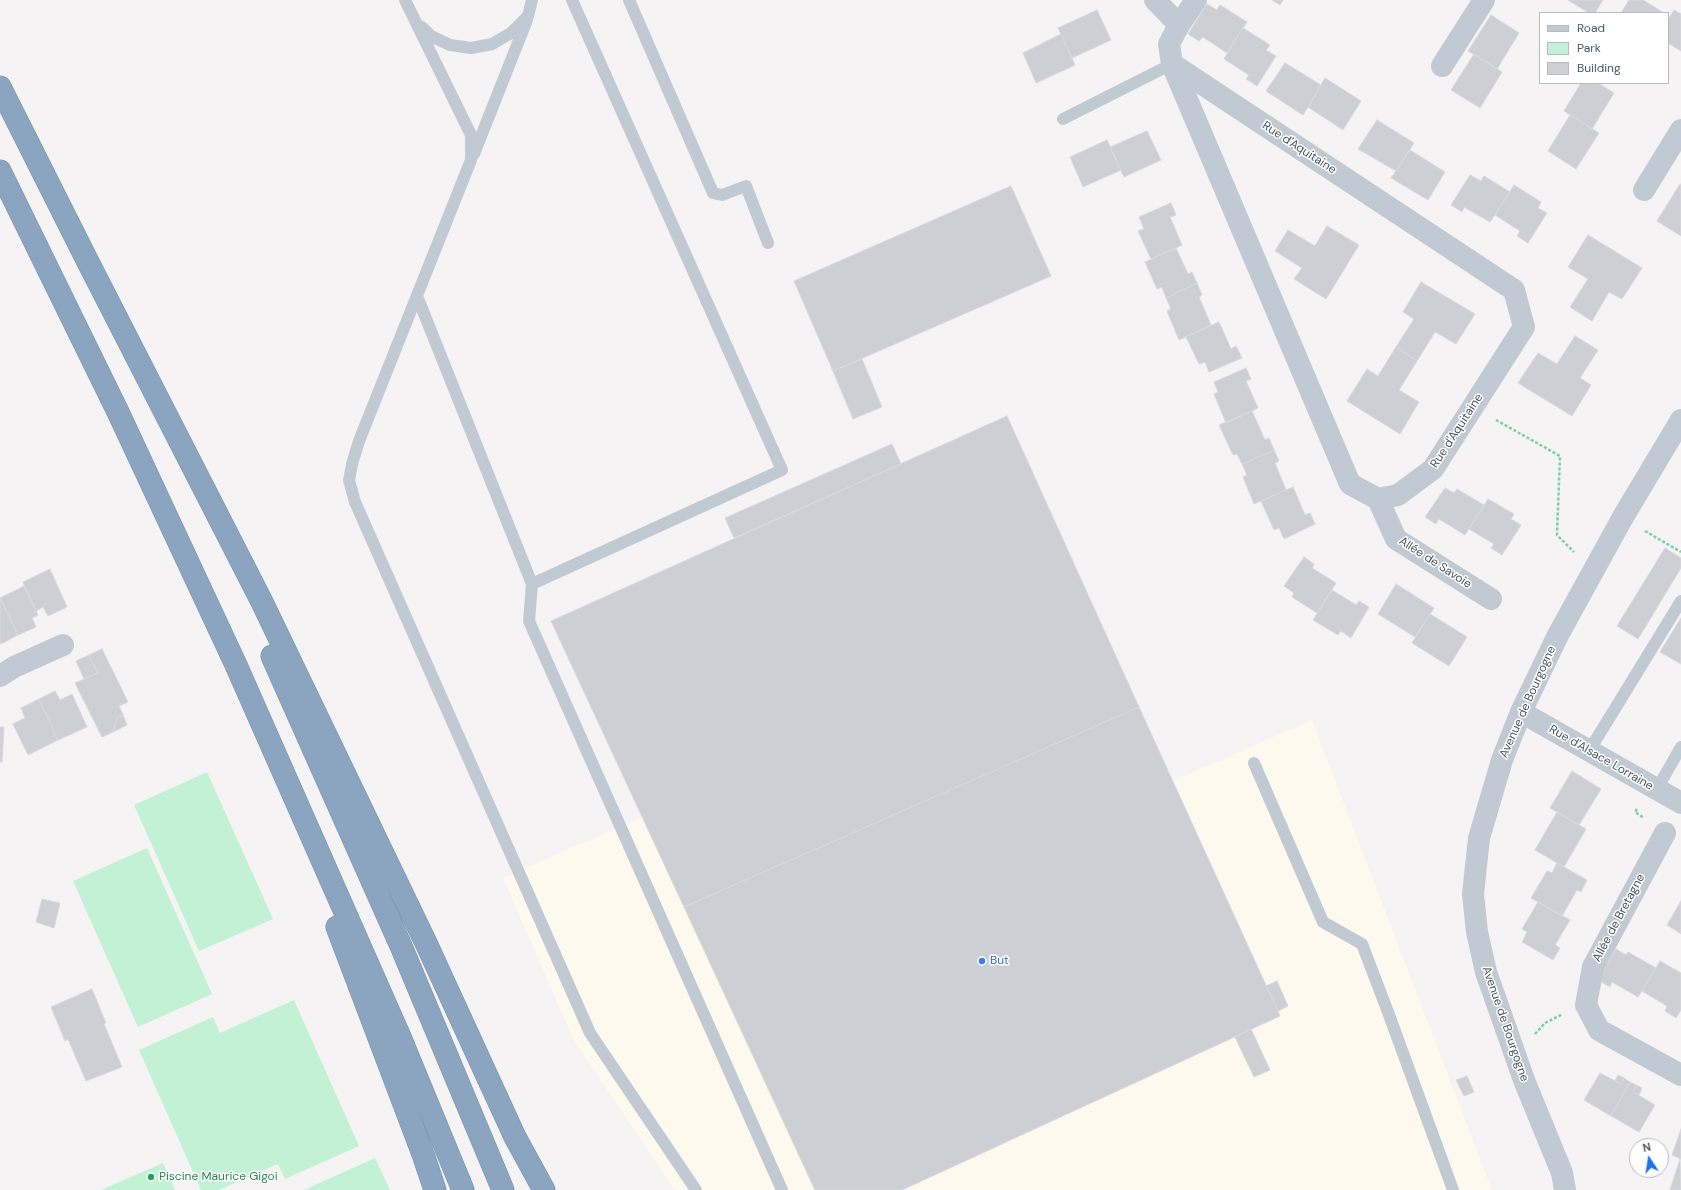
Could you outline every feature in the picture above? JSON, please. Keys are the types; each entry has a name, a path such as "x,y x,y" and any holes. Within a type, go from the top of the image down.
{"highway":[{"path":"0,87 265,607 426,943 515,1137 544,1190"},
{"path":"0,171 118,412 236,665 400,1037 463,1190"},
{"path":"88,262 243,590 401,946 503,1190"},
{"path":"236,665 436,1190"}],"street":[{"path":"1155,0 1179,25"},
{"path":"1196,0 1179,25 1169,44 1172,64 1350,484 1378,499"},
{"path":"1442,66 1484,0"},
{"name":"Rue d'Aquitaine","path":"1172,64 1514,290 1524,327 1433,469 1398,495 1378,499"},
{"path":"1644,190 1681,130"},
{"name":"Avenue de Bourgogne","path":"1565,1190 1562,1173 1516,1057 1486,972 1477,932 1473,894 1479,838 1502,760 1521,712 1558,635 1623,517 1681,420"},
{"name":"Allée de Savoie","path":"1378,499 1396,539 1491,599"},
{"path":"0,676 14,667 63,645"},
{"name":"Rue d'Alsace Lorraine","path":"1521,712 1681,803"},
{"name":"Allée de Bretagne","path":"1586,1004 1593,967 1665,833"},
{"path":"1586,1004 1599,1030 1681,1075"}],"lane":[{"path":"406,0 471,135 471,160"},
{"path":"532,0 528,16 359,441 349,480 355,502 590,1033 696,1190"},
{"path":"532,584 782,470 572,0"},
{"path":"628,0 713,193 722,195 746,186 768,243"},
{"path":"416,20 431,36 450,45 471,48 492,44 511,33 528,16"},
{"path":"1063,119 1172,64"},
{"path":"417,296 532,584 529,621 782,1190"},
{"path":"1589,751 1681,601"},
{"path":"1657,789 1681,747"},
{"path":"1254,763 1323,922 1362,944 1453,1190"}],"path":[{"path":"1472,407 1560,456 1557,535 1594,570"},
{"path":"1623,517 1681,552"},
{"path":"1516,1057 1545,1023 1586,1004"}],"shaded area":[{"path":"1098,616 1173,781 1312,720 1492,1190 675,1190 574,1041 503,878"}],"green space":[{"path":"207,772 273,919 199,951 134,805"},
{"path":"147,848 212,994 138,1027 73,881"},
{"path":"294,1000 359,1146 285,1179 278,1164 219,1190 201,1190 139,1050 213,1017 220,1033"},
{"path":"375,1158 390,1190 304,1190"},
{"name":"Piscine Maurice Gigoi","path":"163,1163 175,1190 101,1190"}],"building":[{"path":"1272,0 1283,0 1280,5"},
{"path":"1568,0 1603,0 1596,12 1587,12"},
{"path":"1629,0 1643,0 1662,12 1622,12"},
{"path":"1207,4 1217,10 1220,5 1247,22 1227,53 1203,37 1199,41 1188,34"},
{"path":"1097,10 1111,40 1072,58 1058,28"},
{"path":"1674,10 1681,14 1681,51 1669,44 1669,18"},
{"path":"1491,15 1519,33 1497,69 1468,51"},
{"path":"1243,28 1270,45 1266,50 1276,56 1257,86 1246,79 1249,75 1224,59"},
{"path":"1061,34 1075,65 1036,83 1023,53"},
{"path":"1474,54 1502,72 1480,108 1451,90"},
{"path":"1285,63 1321,85 1303,115 1266,91"},
{"path":"1325,78 1361,101 1343,130 1308,107"},
{"path":"1580,84 1600,84 1614,93 1592,129 1564,111"},
{"path":"1570,115 1599,133 1576,169 1548,151"},
{"path":"1377,120 1414,143 1396,171 1358,149"},
{"path":"1147,131 1161,160 1124,177 1110,147"},
{"path":"1107,140 1121,170 1083,187 1070,157"},
{"path":"1410,150 1445,172 1428,200 1391,178"},
{"path":"1470,175 1481,181 1484,176 1510,192 1490,222 1464,207 1462,212 1451,205"},
{"path":"1680,184 1681,185 1681,236 1657,221"},
{"path":"1514,185 1541,202 1538,208 1547,213 1528,243 1517,236 1520,231 1495,215"},
{"path":"1011,186 1051,276 833,371 794,281"},
{"path":"1171,203 1176,215 1170,217 1182,245 1151,259 1138,231 1144,229 1139,217"},
{"path":"1327,226 1359,245 1326,299 1294,279 1302,268 1275,251 1288,230 1315,246"},
{"path":"1588,235 1642,268 1622,299 1609,292 1592,321 1570,307 1588,279 1568,267"},
{"path":"1176,248 1188,274 1192,272 1197,283 1166,298 1162,287 1157,289 1145,262"},
{"path":"1421,282 1475,314 1456,344 1435,332 1417,361 1396,347 1414,319 1403,312"},
{"path":"1197,283 1202,295 1199,297 1211,325 1179,340 1167,311 1171,309 1166,298"},
{"path":"1219,322 1231,349 1236,346 1242,358 1209,372 1205,362 1199,364 1186,337"},
{"path":"1575,336 1598,350 1580,378 1591,385 1572,416 1518,383 1538,353 1557,364"},
{"path":"1396,347 1417,361 1399,390 1419,402 1400,434 1347,401 1367,369 1378,376"},
{"path":"862,359 882,407 853,419 833,371"},
{"path":"1246,368 1251,379 1246,381 1258,408 1226,423 1214,394 1218,392 1214,382"},
{"path":"1252,411 1265,440 1269,438 1274,450 1242,464 1237,454 1233,455 1219,425"},
{"path":"1007,416 1139,707 684,907 551,621"},
{"path":"892,444 901,464 734,538 725,518"},
{"path":"1274,450 1279,461 1275,463 1286,490 1254,504 1243,477 1247,475 1242,464"},
{"path":"1293,487 1305,515 1310,513 1315,524 1284,539 1279,528 1274,530 1261,501"},
{"path":"1445,488 1454,493 1457,489 1484,505 1465,535 1439,519 1436,524 1425,517"},
{"path":"1488,499 1514,514 1511,519 1521,525 1502,555 1491,548 1494,544 1469,529"},
{"path":"1665,548 1681,558 1681,568 1638,639 1617,626"},
{"path":"1304,557 1314,564 1312,568 1336,583 1317,613 1292,597 1294,593 1284,586"},
{"path":"50,569 67,607 48,616 43,607 36,611 23,582"},
{"path":"1396,584 1434,608 1415,637 1378,614"},
{"path":"24,586 38,615 32,618 36,627 18,635 0,598"},
{"path":"1332,590 1356,605 1359,601 1369,607 1351,638 1341,631 1338,635 1313,620"},
{"path":"0,598 18,635 1,644 0,643"},
{"path":"1430,614 1467,637 1449,666 1412,643"},
{"path":"1681,618 1681,664 1660,652"},
{"path":"102,649 128,702 119,706 124,717 118,715 113,732 102,737 75,683 98,673 89,655"},
{"path":"89,655 98,673 84,679 76,661"},
{"path":"55,691 60,700 72,694 87,727 58,740 39,699"},
{"path":"39,699 58,740 28,755 13,724 25,718 21,708"},
{"name":"But","path":"1139,707 1280,1016 902,1190 815,1190 684,907"},
{"path":"118,715 124,717 127,725 113,732"},
{"path":"0,727 4,727 2,762 0,762"},
{"path":"1572,771 1601,789 1579,825 1550,808"},
{"path":"1557,812 1586,829 1564,867 1535,850"},
{"path":"1557,863 1587,880 1581,892 1577,890 1562,916 1531,898 1547,871 1552,873"},
{"path":"42,899 60,903 54,928 36,922"},
{"path":"1681,901 1681,934 1667,925"},
{"path":"1538,902 1570,920 1555,945 1560,948 1553,960 1522,942 1527,932 1522,929"},
{"path":"1616,949 1626,955 1628,952 1656,968 1638,997 1612,982 1610,987 1598,980"},
{"path":"1660,961 1681,973 1681,1010 1676,1018 1665,1011 1667,1006 1642,991"},
{"path":"1277,981 1288,1006 1278,1011 1266,986"},
{"path":"92,989 106,1023 104,1024 122,1067 86,1081 68,1039 65,1041 51,1007"},
{"path":"1251,1029 1270,1070 1254,1077 1235,1037"},
{"path":"1600,1073 1621,1084 1624,1078 1630,1082 1611,1116 1584,1100"},
{"path":"1618,1075 1624,1078 1621,1084 1615,1081"},
{"path":"1467,1076 1474,1092 1464,1096 1456,1080"},
{"path":"1630,1082 1636,1085 1633,1092 1655,1105 1639,1132 1611,1116"},
{"path":"1636,1085 1642,1088 1639,1095 1633,1092"},
{"path":"1681,1129 1681,1159 1672,1155"},
{"path":"1680,1159 1681,1190 1670,1190"}],"place":[{"name":"But","path":"982,961"},
{"name":"Piscine Maurice Gigoi","path":"151,1177"}]}
